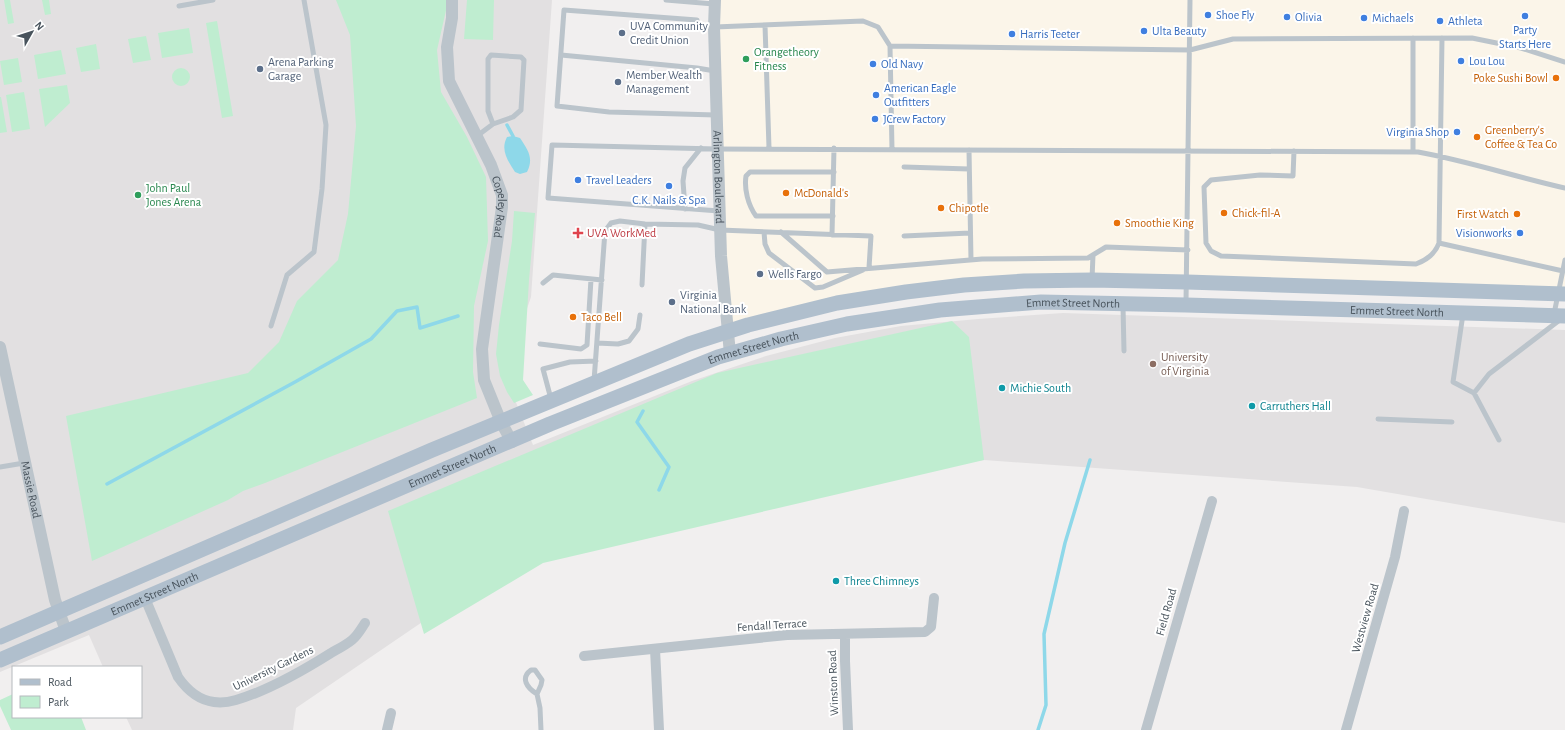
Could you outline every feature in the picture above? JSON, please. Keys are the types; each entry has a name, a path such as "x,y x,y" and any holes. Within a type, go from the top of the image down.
{"main road":[{"name":"Emmet Street North","path":"0,637 432,450 689,344 728,330 837,303 906,292 964,285 1024,281 1092,280 1562,294"},
{"name":"Emmet Street North","path":"0,660 512,442 550,424 671,375 730,354 781,339 847,324 940,310 1041,302 1123,303 1561,316"}],"street":[{"name":"Copeley Road","path":"452,0 452,18 447,47 449,80 491,165 502,195 502,207 482,349 484,380 501,422 512,442"},
{"name":"Arlington Boulevard","path":"715,2 714,27 720,230 730,354"},
{"name":"Massie Road","path":"0,347 58,611 66,632"},
{"name":"Field Road","path":"1146,730 1212,500"},
{"name":"Westview Road","path":"1346,730 1395,557 1404,511"},
{"name":"University Gardens","path":"145,598 178,678 192,693 203,699 215,702 236,700 271,686 306,668 352,640 360,632 365,623"},
{"name":"Fendall Terrace","path":"584,656 787,635 845,635 925,632 931,627 934,598"},
{"name":"Winston Road","path":"845,635 848,730"},
{"path":"656,649 659,730"},
{"path":"387,730 391,713"}],"lane":[{"path":"180,6 213,0"},
{"path":"271,326 288,275 314,252 322,189 326,125 304,0"},
{"path":"666,0 715,2"},
{"path":"1186,305 1188,250 1190,0"},
{"path":"697,20 564,10 557,106 609,112 716,115"},
{"path":"714,27 863,21 878,27 890,46 892,150"},
{"path":"765,25 769,148"},
{"path":"1413,38 1413,152"},
{"path":"1294,151 1294,176 1260,175 1211,180 1204,187 1206,243 1211,251 1221,256 1416,264 1436,252 1439,243 1442,38"},
{"path":"890,46 1190,50 1233,39 1472,38 1522,48 1565,62"},
{"path":"477,136 493,124 514,117 521,110 524,60 521,57 491,55 488,58 488,111 493,124"},
{"path":"561,55 697,68 715,72"},
{"path":"720,211 548,198 552,145 892,150 1413,152 1440,156 1565,188"},
{"path":"685,209 683,181 685,168 701,148"},
{"path":"832,235 834,148"},
{"path":"969,150 971,260"},
{"path":"904,167 969,169"},
{"path":"833,216 756,216 750,208 745,183 746,176 750,172 834,172"},
{"path":"594,382 605,231 611,223 620,221 645,224 698,225 720,230 871,236 870,268"},
{"path":"642,285 645,224"},
{"path":"764,232 765,244 769,253 815,288 823,287 841,278 870,268"},
{"path":"781,232 827,272 971,260 1088,258 1106,247 1188,250"},
{"path":"904,236 970,233"},
{"path":"1439,243 1562,271"},
{"path":"1092,280 1093,255"},
{"path":"1474,393 1489,374 1561,316 1562,271 1565,260"},
{"path":"543,283 553,275 602,280"},
{"path":"540,344 581,349 587,345 591,279"},
{"path":"1123,303 1124,351"},
{"path":"1463,313 1453,382 1474,393 1499,440"},
{"path":"597,343 618,344 629,341 638,328 640,315"},
{"path":"551,400 542,367 570,362 596,361"},
{"path":"1378,419 1452,422"},
{"path":"0,467 25,462"},
{"path":"537,694 540,708 541,730"}],"shaded area":[{"name":"University of Virginia","path":"0,0 552,0 531,297 512,352 509,385 533,445 692,381 766,356 835,338 901,326 1063,313 1565,330 1565,523 1357,487 984,460 569,522 296,708 293,730 132,730 126,718 142,718 142,666 103,666 89,635 0,672"},
{"path":"717,0 1565,0 1565,294 1187,282 906,292 728,330"}],"green space":[{"path":"4,0 10,0 14,23 8,24"},
{"path":"42,0 49,0 51,14 45,15"},
{"path":"336,0 446,0 447,6 437,50 441,92 467,137 486,177 488,241 474,306 473,372 477,398 243,491 228,500 92,561 66,416 248,373 279,342 297,301 338,260 348,214 356,126 350,35"},
{"path":"467,0 494,0 493,40 464,39"},
{"path":"217,21 233,116 222,118 206,23"},
{"path":"189,28 193,53 162,58 158,33"},
{"path":"146,36 151,60 133,63 128,39"},
{"path":"96,44 100,69 81,72 76,48"},
{"path":"61,50 66,74 38,79 34,55"},
{"path":"18,58 22,82 4,85 0,61"},
{"path":"177,68 185,68 190,73 188,84 185,86 177,86 172,81 172,73"},
{"path":"67,85 70,103 45,127 39,89"},
{"path":"24,92 30,129 12,132 6,95"},
{"path":"0,97 7,132 0,133"},
{"path":"514,211 535,213 523,380 533,395 514,403 500,376 496,354 512,241"},
{"path":"952,321 969,337 984,460 543,563 424,634 388,511 717,373"},
{"path":"12,694 12,718 81,718 86,730 11,730 0,706 0,700"}],"water":[{"path":"513,136 520,138 528,150 530,158 527,172 520,174 515,172 508,160 504,146 507,137"}],"waterway":[{"path":"507,125 513,136"},
{"path":"107,484 371,339 397,311 417,307 420,328 458,316"},
{"path":"643,411 637,422 669,467 659,490"},
{"path":"1038,730 1046,705 1044,634 1065,543 1090,460"}],"place":[{"name":"Shoe Fly","path":"1208,15"},
{"name":"Party Starts Here","path":"1525,16"},
{"name":"Olivia","path":"1287,17"},
{"name":"Michaels","path":"1364,18"},
{"name":"Athleta","path":"1440,21"},
{"name":"Ulta Beauty","path":"1144,31"},
{"name":"UVA Community Credit Union","path":"622,33"},
{"name":"Harris Teeter","path":"1012,34"},
{"name":"Orangetheory Fitness","path":"746,59"},
{"name":"Lou Lou","path":"1461,61"},
{"name":"Old Navy","path":"873,64"},
{"name":"Arena Parking Garage","path":"260,69"},
{"name":"Poke Sushi Bowl","path":"1556,78"},
{"name":"Member Wealth Management","path":"618,82"},
{"name":"American Eagle Outfitters","path":"876,95"},
{"name":"JCrew Factory","path":"875,119"},
{"name":"Virginia Shop","path":"1457,132"},
{"name":"Greenberry's Coffee & Tea Co","path":"1477,137"},
{"name":"Travel Leaders","path":"578,180"},
{"name":"C.K. Nails & Spa","path":"669,186"},
{"name":"McDonald's","path":"786,193"},
{"name":"John Paul Jones Arena","path":"138,195"},
{"name":"Chipotle","path":"941,208"},
{"name":"Chick-fil-A","path":"1224,213"},
{"name":"First Watch","path":"1517,214"},
{"name":"Smoothie King","path":"1117,223"},
{"name":"UVA WorkMed","path":"578,233"},
{"name":"Visionworks","path":"1520,233"},
{"name":"Wells Fargo","path":"760,274"},
{"name":"Virginia National Bank","path":"672,302"},
{"name":"Taco Bell","path":"573,317"},
{"name":"University of Virginia","path":"1153,364"},
{"name":"Michie South","path":"1002,388"},
{"name":"Carruthers Hall","path":"1252,406"},
{"name":"Three Chimneys","path":"836,581"}]}
